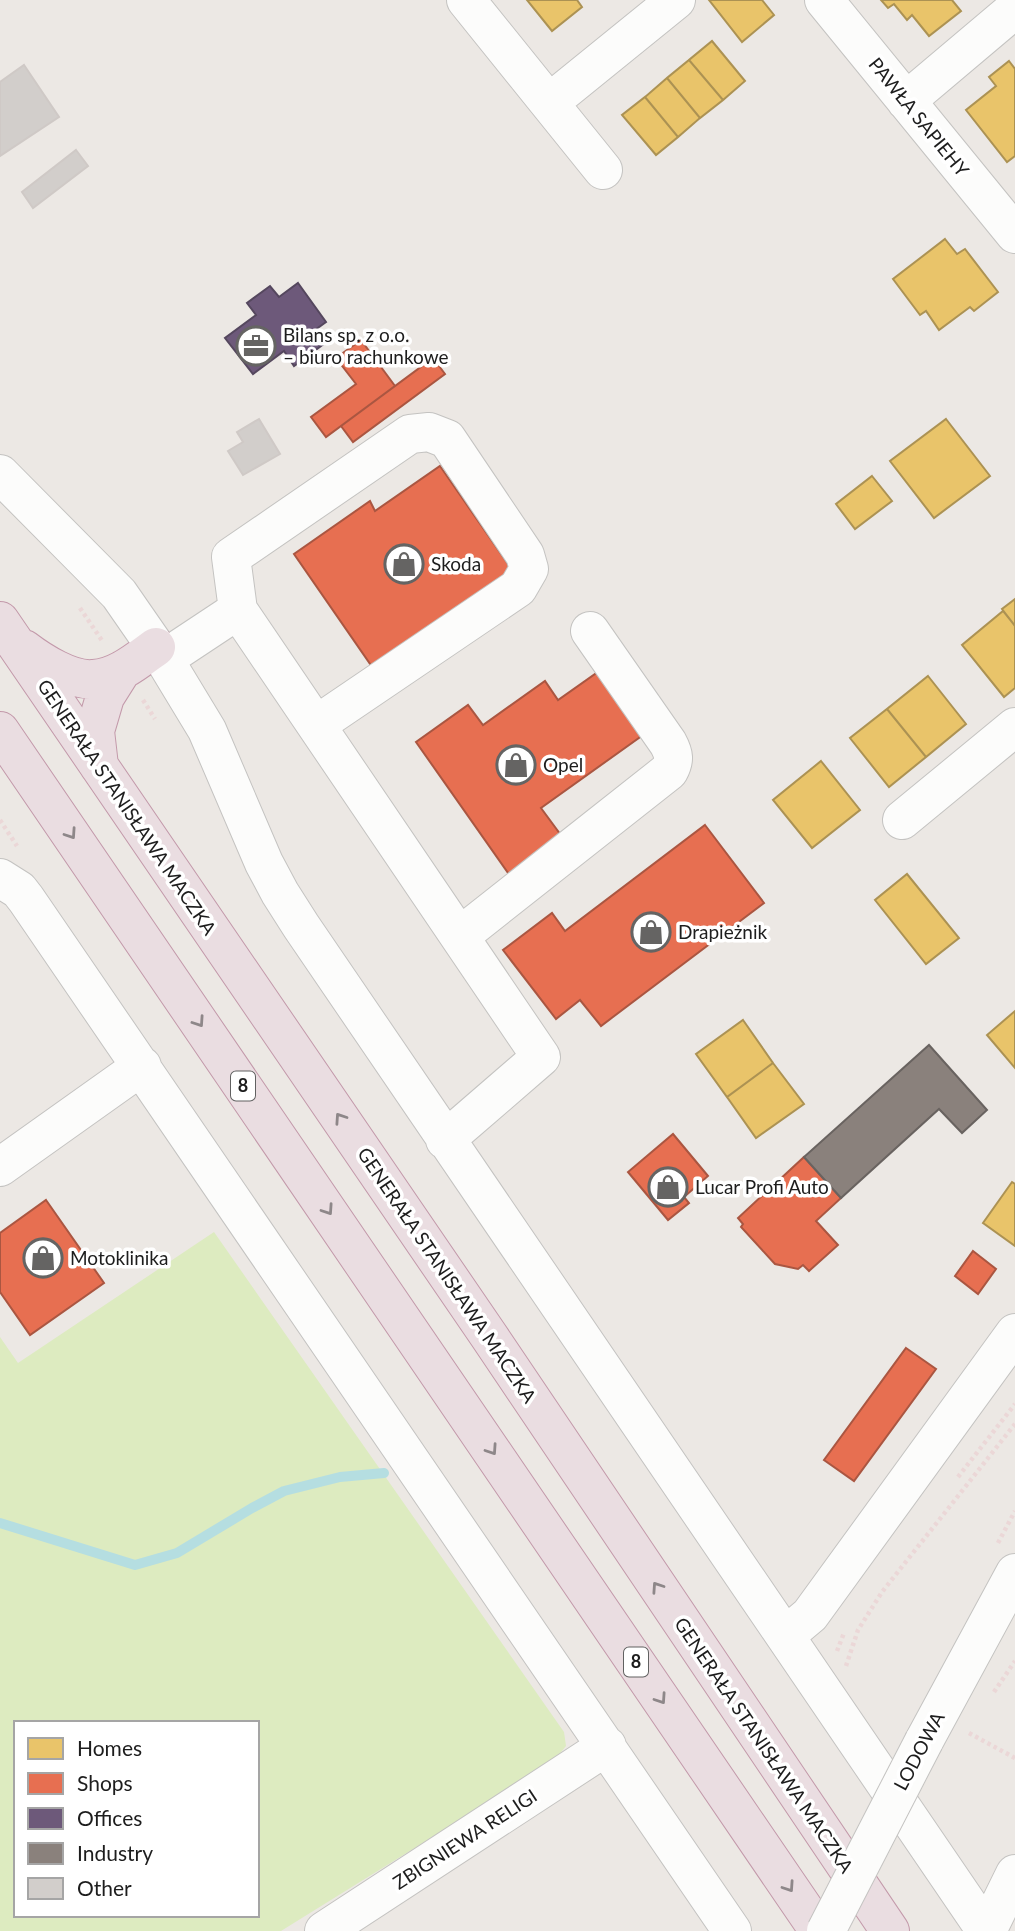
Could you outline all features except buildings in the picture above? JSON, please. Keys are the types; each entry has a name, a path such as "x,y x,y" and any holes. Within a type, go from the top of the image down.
{"highway":[{"path":"7,632 38,660 63,673 93,679 122,670 160,653"},
{"name":"GENERAŁA STANISŁAWA MACZKA","path":"7,632 489,1336 890,1931"},
{"path":"99,766 95,731 105,697 122,670"},
{"name":"8","path":"0,730 16,770 819,1931"}],"street":[{"path":"466,0 603,170"},
{"path":"549,103 676,0"},
{"name":"PAWŁA SAPIEHY","path":"824,0 1015,234"},
{"path":"906,101 1015,9"},
{"path":"316,725 518,587 529,569 525,555 447,439 429,432 410,434 231,557 238,610 541,1057 445,1140"},
{"path":"0,474 120,594 160,653 207,730 280,892 445,1140 987,1931 1015,1874"},
{"path":"160,653 238,610"},
{"path":"460,936 538,891 669,771 674,763 668,743 590,631"},
{"path":"902,820 1015,727"},
{"path":"0,878 19,890 26,899 733,1931"},
{"path":"0,1167 142,1066"},
{"path":"785,1636 810,1615 1015,1333"},
{"name":"LODOWA","path":"826,1931 1015,1573"},
{"name":"ZBIGNIEWA RELIGI","path":"324,1931 607,1746"}],"path":[{"path":"842,1678 858,1630 882,1592 1015,1424"},
{"path":"963,1730 1015,1758"}],"green space":[{"path":"214,1232 564,1732 566,1746 553,1762 281,1931 0,1931 0,1337 18,1363"}],"waterway":[{"path":"0,1523 135,1565 177,1553 284,1491 340,1477 384,1473"}],"place":[{"name":"Bilans sp. z o.o. – biuro rachunkowe","path":"256,346"},
{"name":"Skoda","path":"404,564"},
{"name":"Opel","path":"516,765"},
{"name":"Drapieżnik","path":"651,932"},
{"name":"Lucar Profi Auto","path":"668,1187"},
{"name":"Motoklinika","path":"43,1258"}]}
